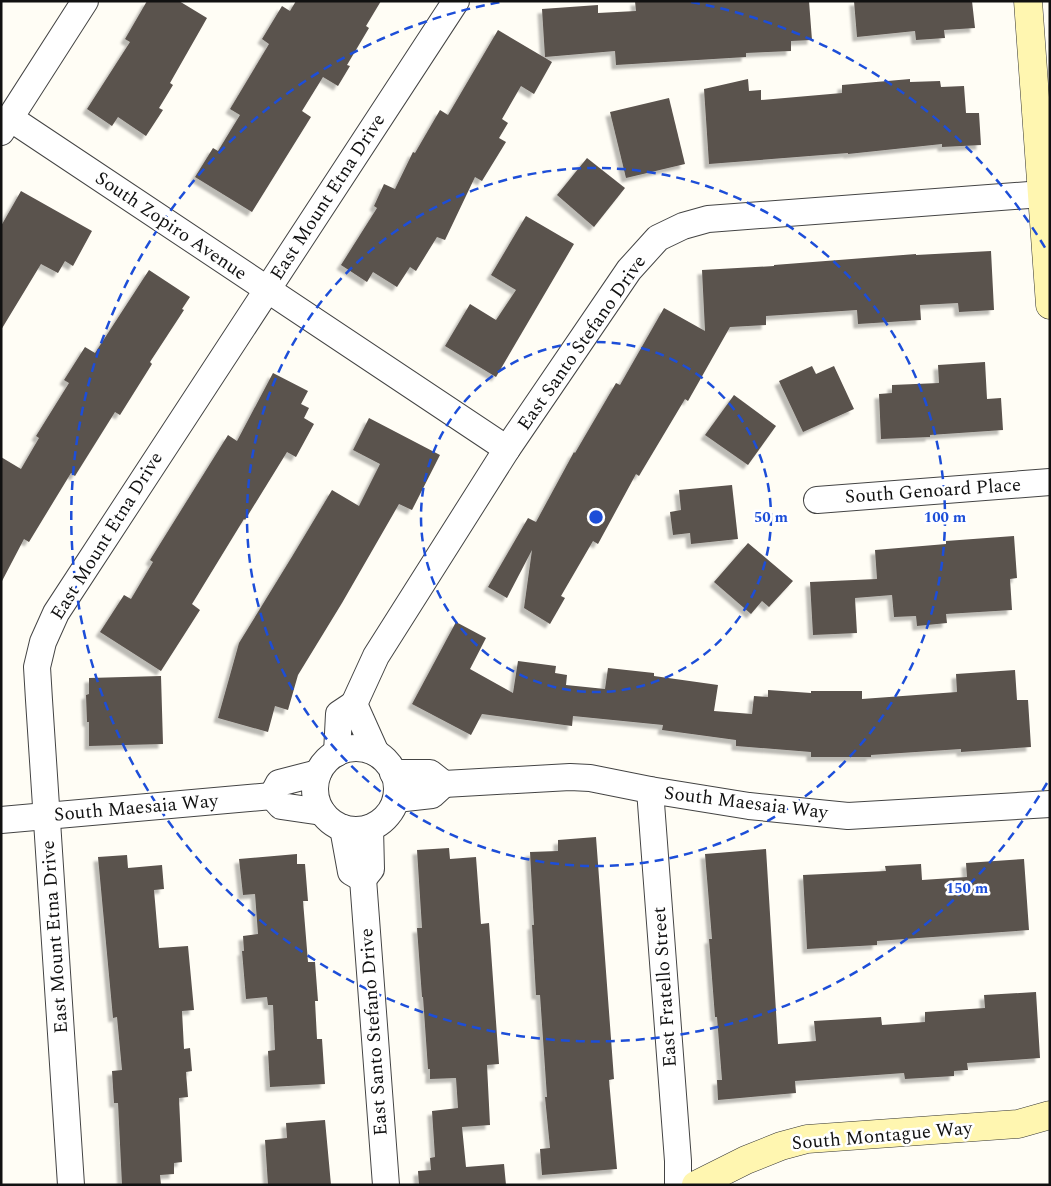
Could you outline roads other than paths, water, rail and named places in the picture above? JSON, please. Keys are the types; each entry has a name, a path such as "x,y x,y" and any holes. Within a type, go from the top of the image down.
{"street":[{"path":"6,125 85,1"},
{"name":"East Mount Etna Drive","path":"70,1185 37,667 43,642 56,613 456,1"},
{"path":"1028,1 1050,305"},
{"name":"South Zopiro Avenue","path":"6,125 267,289 507,449"},
{"name":"East Santo Stefano Drive","path":"337,752 339,714 354,704 376,656 507,449 629,270 658,238 683,226 708,219 1042,194"},
{"name":"South Genoard Place","path":"817,500 1050,482"},
{"path":"354,704 376,753"},
{"path":"350,748 363,748 376,753 386,762 393,773 397,786 396,799 390,811 382,821 370,828 356,830 343,828 331,822 322,812 316,799 315,786 318,772 326,761 337,752 350,748"},
{"path":"318,772 279,784 272,796 281,806 322,812"},
{"name":"South Maesaia Way","path":"393,773 430,774 444,784 570,777 590,778 749,806 848,816 1050,804"},
{"name":"South Maesaia Way","path":"396,799 432,795 444,784"},
{"name":"East Fratello Street","path":"650,790 678,1162 678,1185"},
{"name":"South Maesaia Way","path":"1,820 272,796"},
{"path":"343,828 351,872 363,879"},
{"name":"East Santo Stefano Drive","path":"370,828 370,869 363,879 386,1185"},
{"name":"South Montague Way","path":"696,1185 746,1160 781,1146 807,1139 1018,1124 1050,1115"},
{"name":"South Montague Way","path":"1018,1124 1050,1129"}]}
